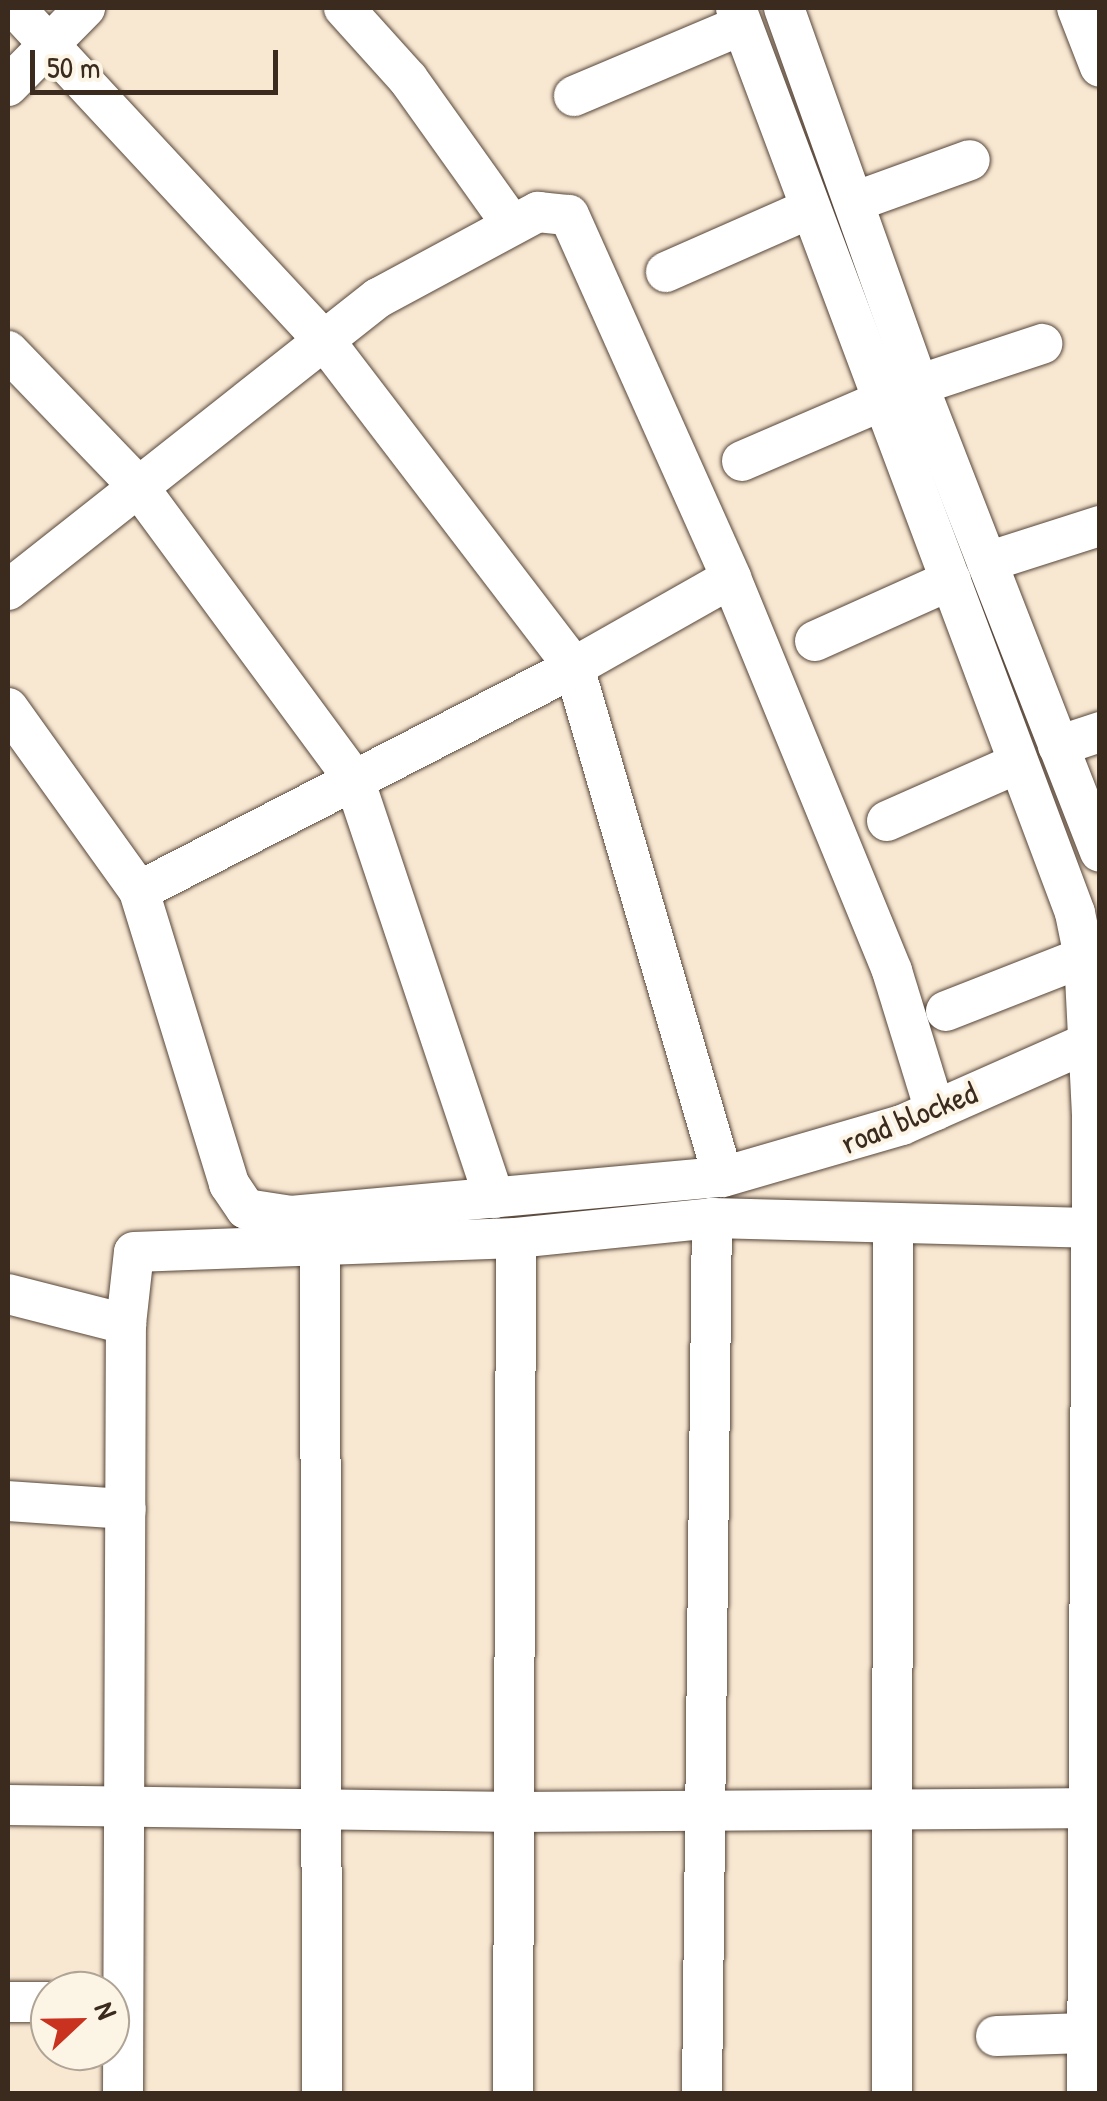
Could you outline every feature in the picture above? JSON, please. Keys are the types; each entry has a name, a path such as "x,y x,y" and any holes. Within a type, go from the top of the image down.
{"street":[{"path":"15,8 324,340 574,666 723,1177"},
{"path":"8,86 86,8"},
{"path":"344,8 408,79 512,225"},
{"path":"785,8 854,202 882,401 1058,746 1100,852"},
{"path":"1078,8 1100,67"},
{"path":"574,96 739,16 809,209 918,386 1016,764 1076,914 1084,957 1096,1115 1089,1228 1094,1539 1087,2094"},
{"path":"854,202 970,160"},
{"path":"666,272 809,209"},
{"path":"8,590 378,298 538,212 568,215 731,578 892,971 934,1110"},
{"path":"918,386 1042,344"},
{"path":"8,351 137,485 354,779 494,1198"},
{"path":"742,462 882,401"},
{"path":"815,641 969,571 1100,526"},
{"path":"8,708 139,891 574,666 731,578"},
{"path":"1058,746 1100,732"},
{"path":"887,820 1016,764"},
{"name":"road blocked","path":"139,891 230,1184 246,1208 291,1216 723,1177 846,1145 1089,1042"},
{"path":"946,1011 1084,957"},
{"path":"120,1971 129,1806 126,1324 134,1252 516,1238 712,1218 1089,1228"},
{"path":"702,2094 712,1218"},
{"path":"892,2094 893,1225"},
{"path":"513,2094 516,1238"},
{"path":"320,1248 322,2094"},
{"path":"8,1294 126,1324"},
{"path":"8,1501 126,1509"},
{"path":"8,1805 514,1812 1092,1807"},
{"path":"996,2036 1086,2034"}]}
